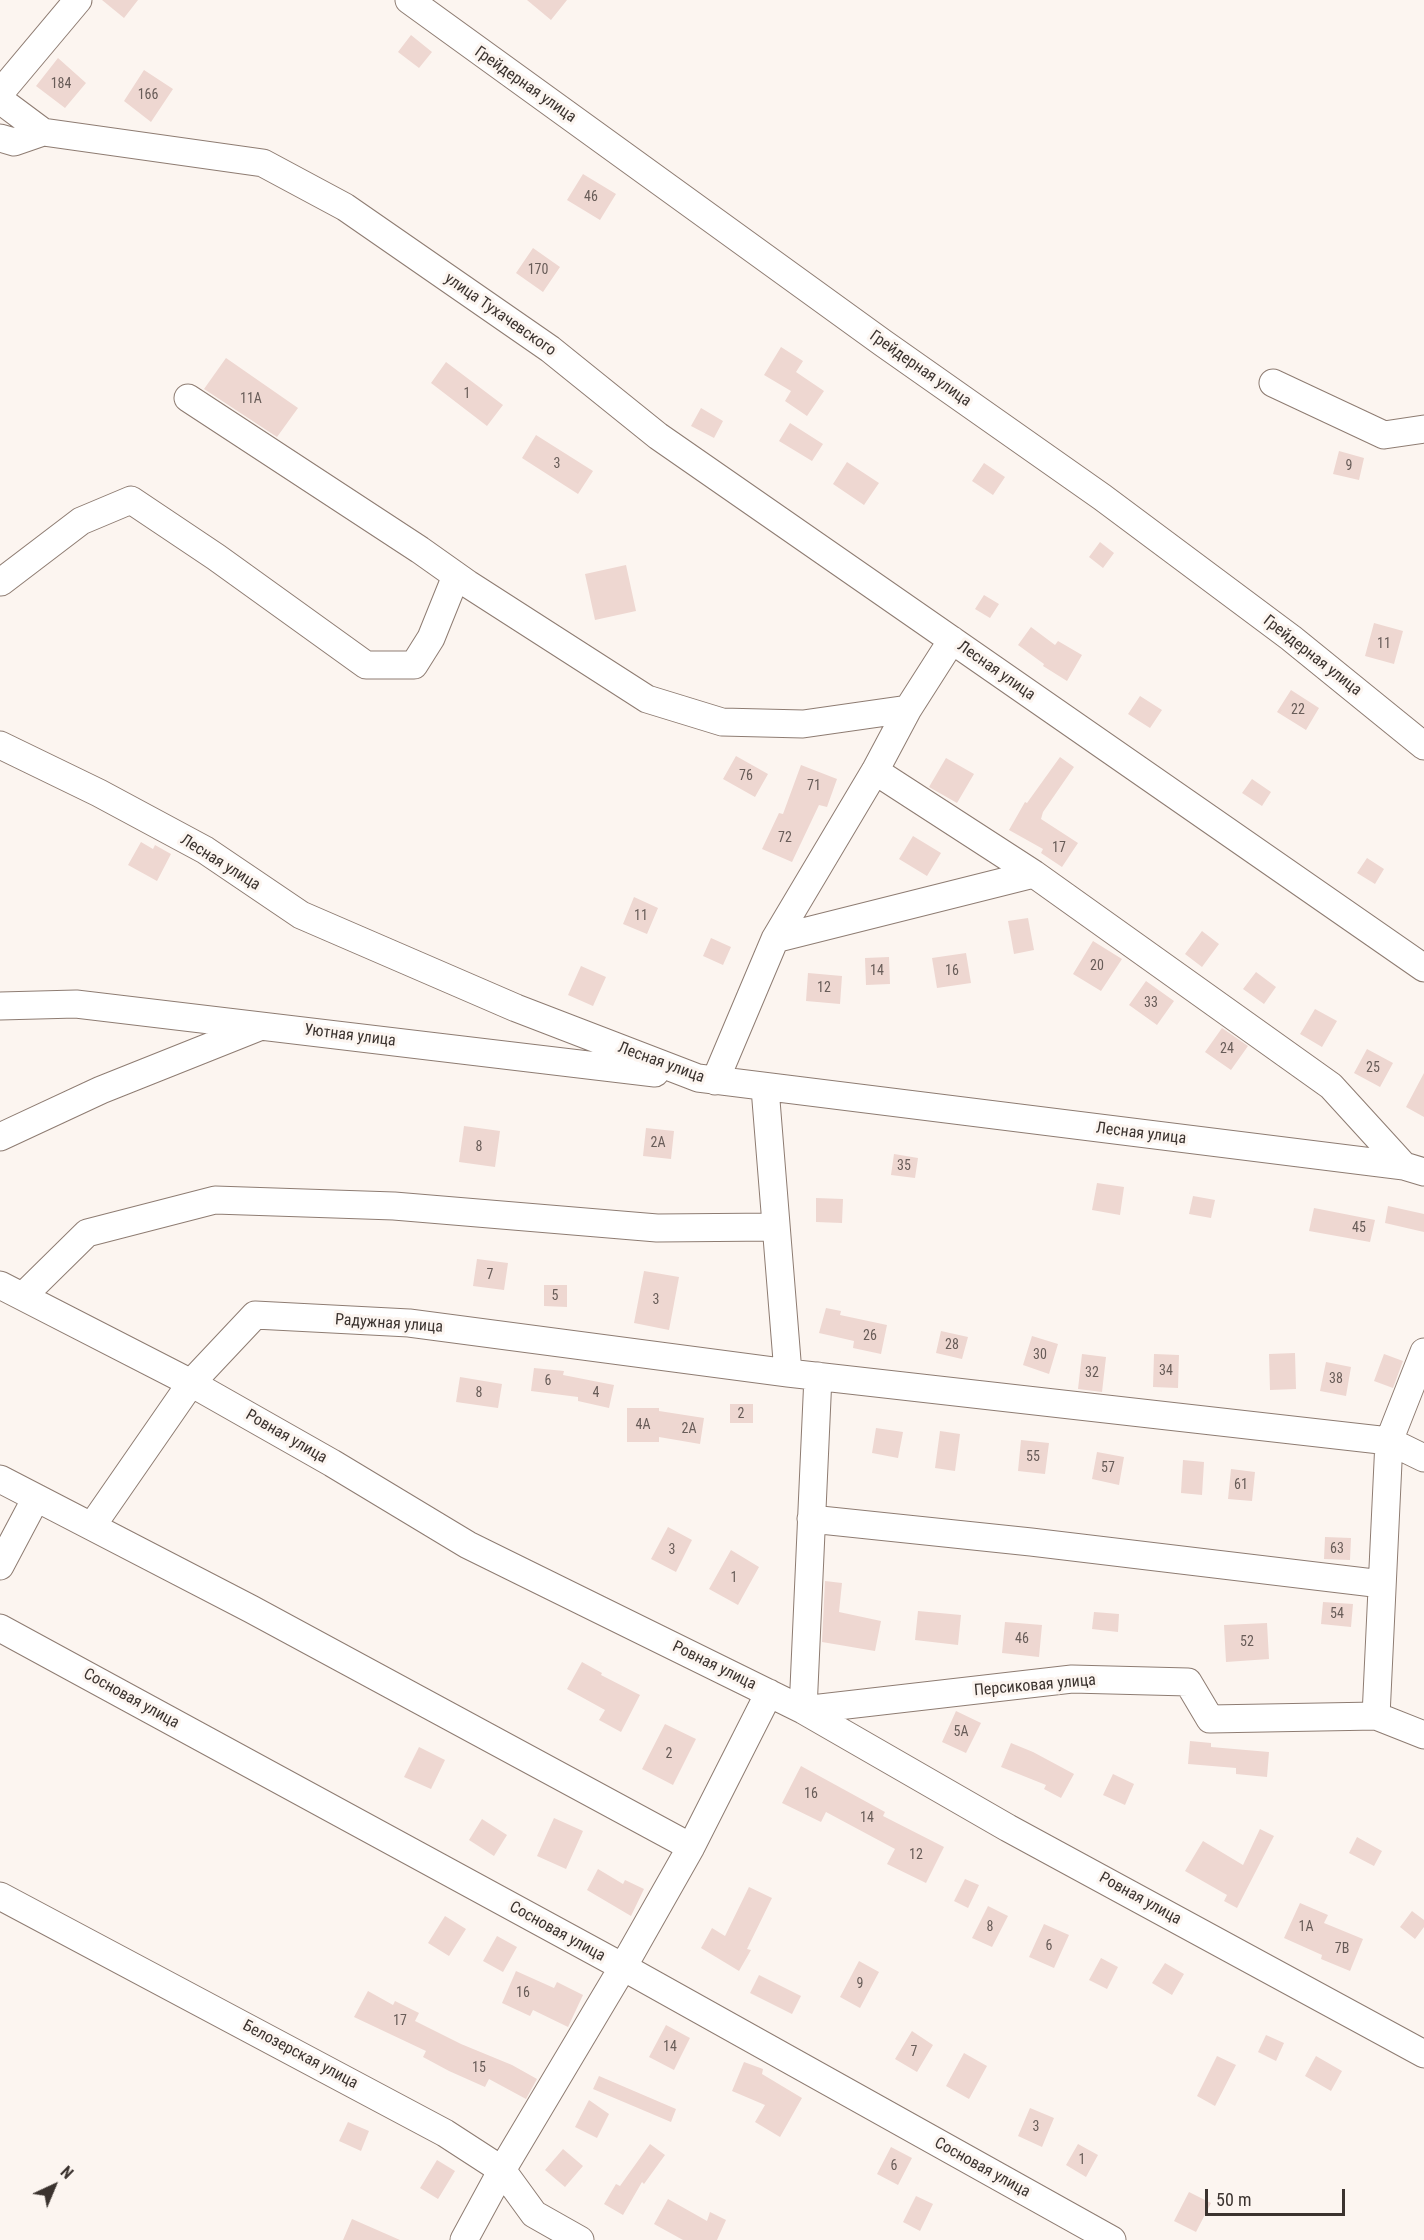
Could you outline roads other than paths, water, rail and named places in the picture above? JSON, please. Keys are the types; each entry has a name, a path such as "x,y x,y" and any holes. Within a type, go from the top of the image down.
{"street":[{"path":"0,93 78,0"},
{"name":"Грейдерная улица","path":"409,0 883,343 1111,504 1291,638 1424,746"},
{"name":"улица Тухачевского","path":"0,100 44,132 263,163 345,207 550,349 658,436 952,640"},
{"path":"0,138 14,142 44,132"},
{"path":"1273,383 1384,435 1424,429"},
{"path":"188,398 646,699 722,722 802,724 908,709"},
{"path":"2,582 81,521 131,500 216,557 366,665 414,665 431,638 456,576"},
{"path":"706,1080 775,939 875,771 908,709 952,640"},
{"name":"Лесная улица","path":"952,640 1424,968"},
{"name":"Лесная улица","path":"0,745 99,793 205,850 301,915 516,1008 706,1080 1414,1169"},
{"path":"875,771 1034,874 1331,1086 1414,1169"},
{"path":"775,939 1034,874"},
{"name":"Уютная улица","path":"0,1006 76,1004 706,1080"},
{"path":"0,1137 101,1090 263,1026"},
{"path":"765,1088 788,1372 1389,1441 1424,1458"},
{"path":"12,1290 87,1233 215,1200 394,1206 657,1228 776,1227"},
{"name":"Ровная улица","path":"12,1290 191,1383 332,1463 468,1545 803,1710 1008,1828 1424,2055"},
{"name":"Радужная улица","path":"92,1527 191,1383 255,1315 409,1323 788,1372"},
{"path":"1376,1716 1389,1441 1424,1352"},
{"path":"803,1710 818,1376"},
{"path":"0,1479 261,1615 691,1847"},
{"path":"0,1566 36,1498"},
{"path":"811,1519 1031,1542 1382,1584"},
{"name":"Сосновая улица","path":"0,1628 623,1967 1107,2239"},
{"name":"Персиковая улица","path":"803,1710 1072,1679 1188,1682 1210,1719 1376,1716 1424,1735"},
{"path":"464,2240 502,2170 623,1967 691,1847 769,1692"},
{"name":"Белозерская улица","path":"0,1896 446,2133 502,2170 534,2214 580,2240"}]}
